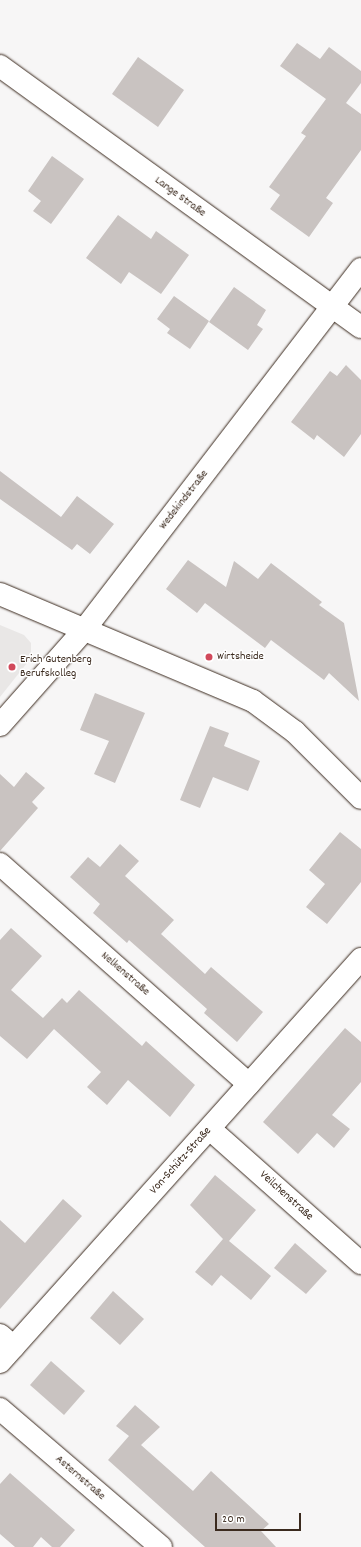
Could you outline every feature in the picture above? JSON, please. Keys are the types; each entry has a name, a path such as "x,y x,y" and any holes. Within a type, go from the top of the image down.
{"street":[{"name":"Lange Straße","path":"0,66 361,327"},
{"name":"Wedekindstraße","path":"0,725 84,630 361,269"},
{"path":"0,594 253,701 295,732 361,798"},
{"name":"Nelkenstraße","path":"0,864 249,1084"},
{"name":"Von-Schütz-Straße","path":"4,1348 210,1129 361,959"},
{"name":"Veilchenstraße","path":"210,1129 361,1262"},
{"name":"Asternstraße","path":"0,1409 161,1547"}],"shaded area":[{"name":"Erich Gutenberg Berufskolleg","path":"0,625 24,635 31,643 31,658 0,697"}],"building":[{"path":"297,43 320,59 329,47 361,71 361,83 346,103 361,114 361,150 326,198 333,203 309,237 270,209 280,195 269,187 306,136 301,133 326,99 280,66"},
{"path":"138,57 184,90 158,127 112,94"},
{"path":"52,156 84,179 51,224 33,211 41,201 28,191"},
{"path":"118,215 151,239 156,231 189,255 161,294 129,272 121,284 86,258"},
{"path":"234,287 266,310 257,325 263,329 248,350 209,322"},
{"path":"174,296 209,321 190,349 167,333 170,329 157,319"},
{"path":"346,365 361,380 361,434 344,457 317,435 314,440 291,422 330,371 337,376"},
{"path":"0,471 61,517 77,496 114,524 90,554 77,544 72,550 0,499"},
{"path":"188,560 226,587 234,561 258,579 271,563 322,602 319,605 344,623 359,701 329,673 324,680 271,640 265,648 205,603 197,613 166,589"},
{"path":"95,693 145,713 115,783 94,774 109,741 80,730"},
{"path":"210,726 229,733 224,746 260,761 248,791 213,777 200,808 180,800"},
{"path":"26,772 45,788 32,802 38,808 0,851 0,774 14,787"},
{"path":"340,832 361,849 361,882 327,924 306,907 325,884 309,870"},
{"path":"120,844 139,861 125,876 174,920 161,934 205,974 211,967 263,1012 237,1042 204,1013 207,1009 129,940 127,943 93,913 100,904 70,877 88,857 100,867"},
{"path":"11,928 42,956 11,990 43,1018 62,998 67,1003 79,990 142,1046 146,1041 195,1085 170,1117 128,1080 107,1105 87,1087 101,1072 54,1029 27,1059 0,1036 0,940"},
{"path":"345,1028 361,1042 361,1082 332,1115 350,1129 334,1148 317,1133 298,1154 263,1122"},
{"path":"215,1175 256,1210 229,1241 271,1276 251,1300 221,1275 212,1286 195,1272 223,1239 190,1205"},
{"path":"63,1199 82,1216 0,1309 0,1220 25,1243"},
{"path":"295,1243 327,1271 306,1294 274,1268"},
{"path":"113,1291 144,1319 120,1345 90,1318"},
{"path":"51,1361 85,1391 64,1415 30,1385"},
{"path":"135,1405 160,1427 141,1445 193,1491 211,1471 269,1524 261,1531 276,1547 205,1547 108,1460 129,1436 116,1426"},
{"path":"10,1473 75,1530 60,1547 52,1547 41,1537 33,1547 15,1547 0,1534 0,1484"}],"place":[{"name":"Wirtsheide","path":"209,657"},
{"name":"Erich Gutenberg Berufskolleg","path":"12,667"}]}
